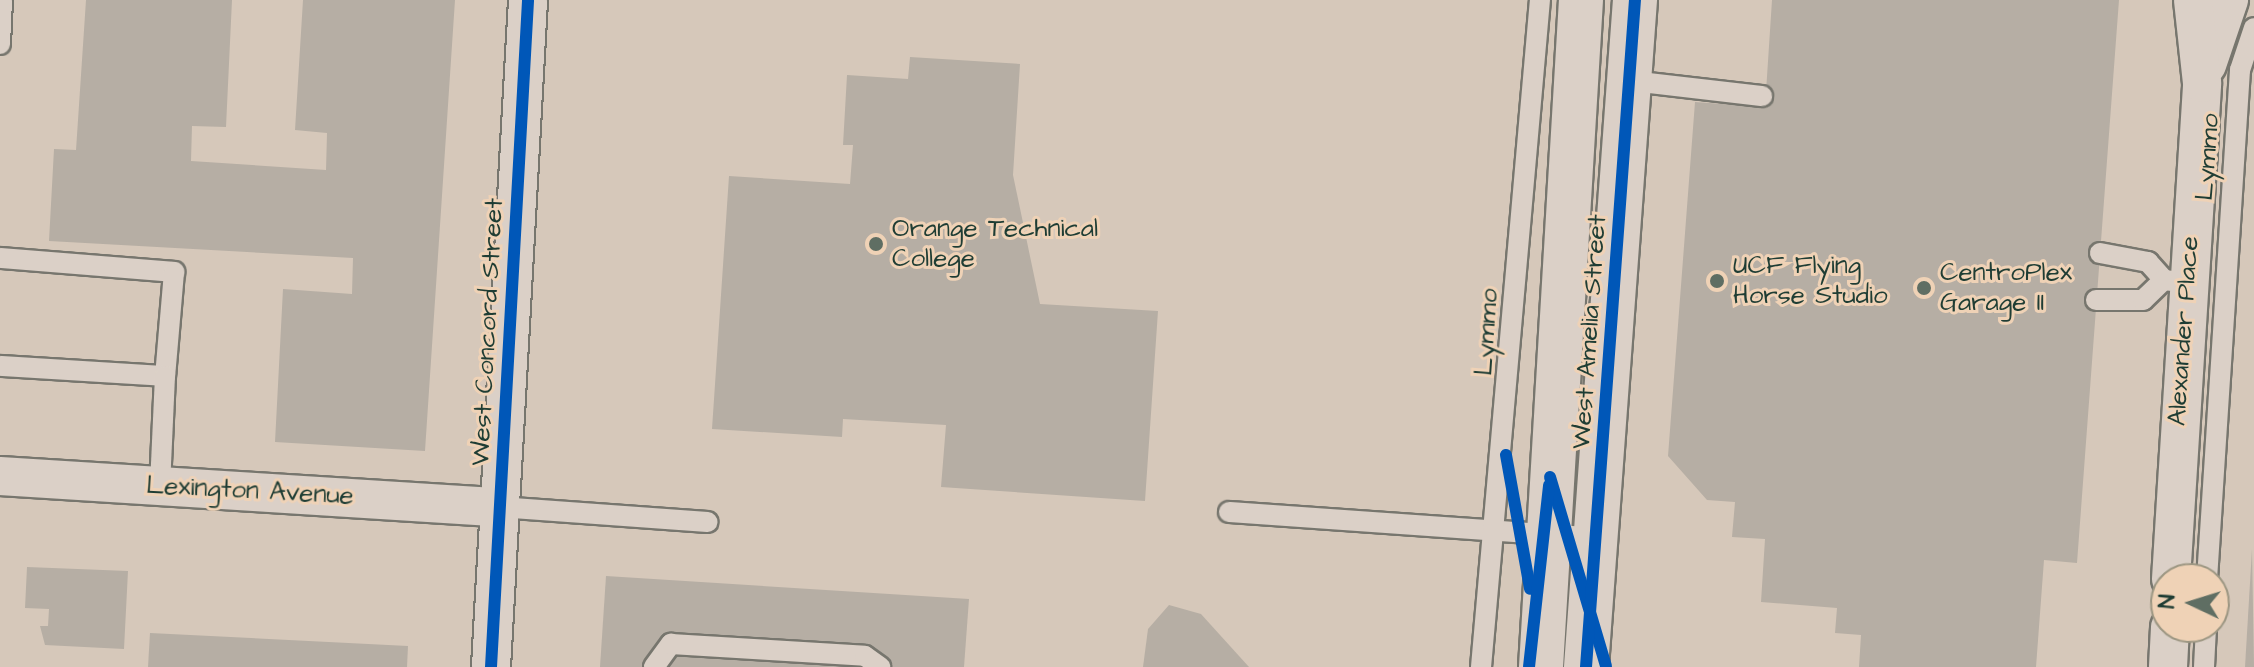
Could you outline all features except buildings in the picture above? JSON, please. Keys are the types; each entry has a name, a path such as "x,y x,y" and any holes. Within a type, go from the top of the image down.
{"street":[{"name":"West Concord Street","path":"491,667 528,0"},
{"name":"West Amelia Street","path":"1541,667 1546,535 1581,0"},
{"name":"West Amelia Street","path":"1586,667 1632,81 1635,0"},
{"name":"Alexander Place","path":"2193,0 2202,83"},
{"name":"Alexander Place","path":"2171,563 2176,282 2202,83 2229,0"},
{"name":"Lexington Avenue","path":"0,476 499,507"},
{"path":"2168,667 2169,643"}],"lane":[{"path":"0,44 2,0"},
{"name":"Lymmo","path":"1481,667 1540,0"},
{"name":"Lymmo","path":"2208,563 2240,70 2254,28"},
{"path":"1632,81 1762,96"},
{"path":"2096,300 2143,300 2176,282 2148,262 2100,253"},
{"path":"0,258 174,272 160,486"},
{"path":"0,366 165,376"},
{"path":"499,507 707,522"},
{"path":"1229,512 1597,538"},
{"path":"2204,667 2205,643"},
{"path":"654,667 671,644 762,658 865,656 880,667"}],"cycle path":[{"path":"491,667 528,0"},
{"path":"1586,667 1635,0"},
{"path":"1506,455 1530,589"},
{"path":"1550,477 1606,666"},
{"path":"1529,667 1549,485"}],"place":[{"name":"Orange Technical College","path":"876,244"},
{"name":"UCF Flying Horse Studio","path":"1717,281"},
{"name":"CentroPlex Garage II","path":"1924,288"}]}
